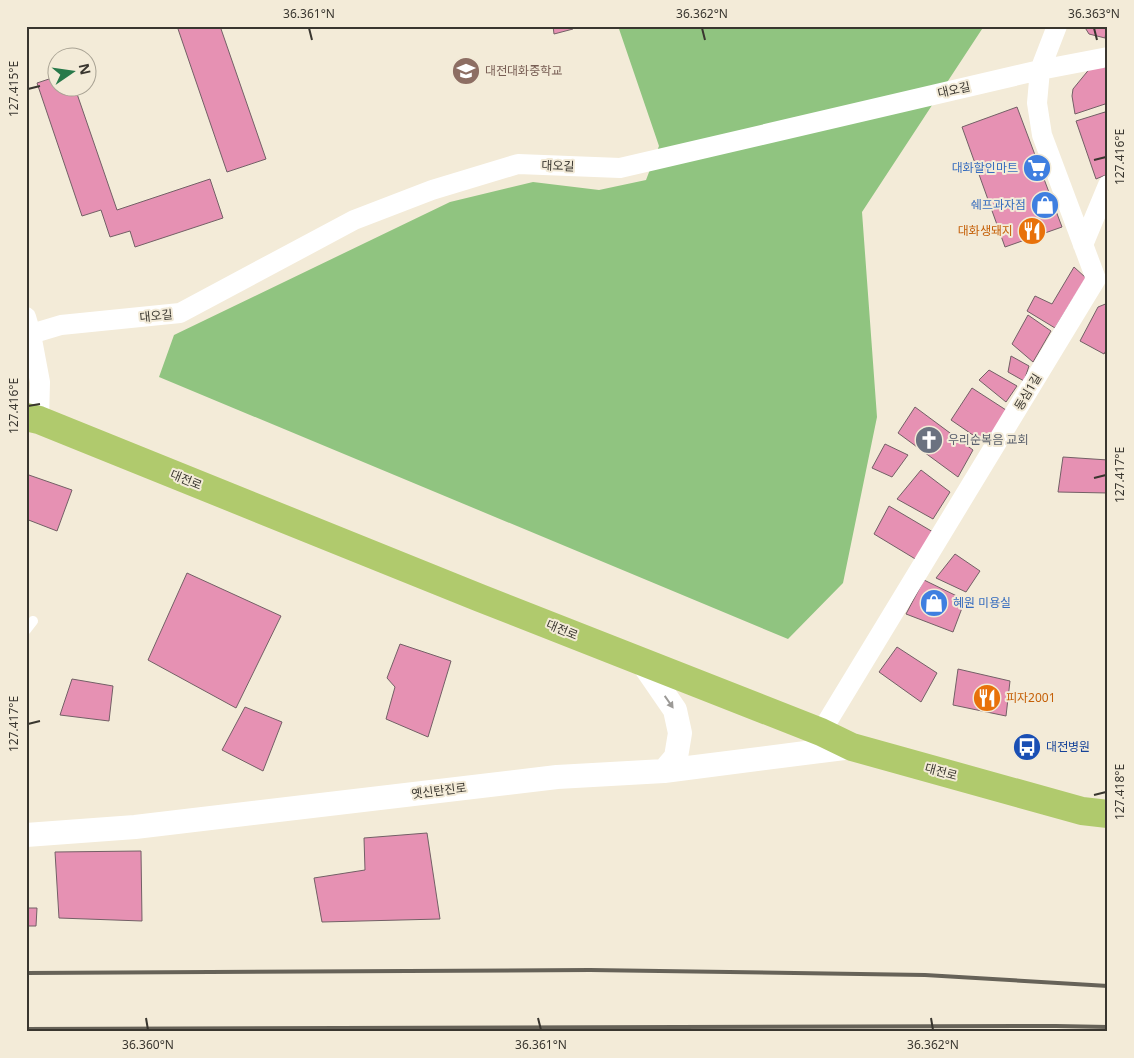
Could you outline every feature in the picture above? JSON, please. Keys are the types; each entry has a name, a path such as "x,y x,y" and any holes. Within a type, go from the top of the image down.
{"main road":[{"name":"대전로","path":"32,418 820,732 852,747 1082,811 1108,814"}],"street":[{"name":"동심1길","path":"820,732 1102,280 1083,245 1042,135 1037,103 1040,70 1057,26"},
{"name":"대오길","path":"29,326 61,325 180,313 354,220 432,190 518,164 620,168 1040,70 1108,57"},
{"path":"1083,245 1108,185"},
{"path":"29,326 40,382 32,418"},
{"path":"642,662 675,710 680,733 676,756 664,771"},
{"name":"옛신탄진로","path":"26,835 135,827 557,777 664,771 852,747"}],"green space":[{"path":"618,26 984,26 862,212 877,417 843,583 788,639 159,377 174,335 450,202 533,182 599,190 646,180 659,146"}],"building":[{"path":"177,26 220,26 266,159 227,172"},
{"path":"553,26 573,26 573,29 554,34"},
{"path":"1084,26 1107,26 1105,38 1089,34"},
{"path":"1091,67 1108,67 1108,103 1075,114 1072,96 1073,89"},
{"path":"48,79 48,98 78,98 117,210 210,179 223,218 135,247 130,231 110,237 101,210 82,216 37,83"},
{"path":"1017,107 1062,227 1005,247 962,127"},
{"path":"1105,112 1108,119 1108,174 1096,179 1076,121"},
{"path":"1074,267 1086,278 1055,328 1027,311 1035,296 1052,304"},
{"path":"1108,303 1108,347 1104,354 1080,341 1098,307"},
{"path":"1028,315 1051,331 1033,362 1012,344"},
{"path":"1011,356 1029,366 1024,381 1008,372"},
{"path":"989,370 1017,386 1006,402 979,380"},
{"path":"972,388 1006,410 986,444 951,420"},
{"path":"915,407 973,450 958,477 898,433"},
{"path":"885,444 908,455 892,477 872,468"},
{"path":"1063,457 1108,460 1108,493 1058,492"},
{"path":"921,470 950,492 933,519 897,499"},
{"path":"26,474 72,490 57,531 26,519"},
{"path":"889,506 933,532 917,560 874,534"},
{"path":"955,554 980,571 966,592 936,578"},
{"path":"187,573 281,616 236,708 148,660"},
{"path":"924,580 965,600 953,632 906,614"},
{"path":"400,644 451,661 428,737 386,719 395,687 387,678"},
{"path":"897,647 937,673 921,702 879,672"},
{"path":"958,669 1010,681 1006,716 953,705"},
{"path":"72,679 113,686 109,721 60,715"},
{"path":"245,707 282,722 263,771 222,750"},
{"path":"427,833 440,919 322,922 314,878 365,870 364,838"},
{"path":"141,851 142,921 59,918 55,852"},
{"path":"26,908 37,908 36,926 26,926"}],"railway":[{"path":"26,973 590,970 925,975 1108,986"},
{"path":"26,1029 1108,1027"}],"place":[{"name":"대전대화중학교","path":"466,71"},
{"name":"대화할인마트","path":"1037,168"},
{"name":"쉐프과자점","path":"1045,205"},
{"name":"대화생돼지","path":"1032,231"},
{"name":"우리순복음 교회","path":"929,440"},
{"name":"혜원 미용실","path":"934,603"},
{"name":"피자2001","path":"987,698"},
{"name":"대전병원","path":"1027,747"}]}
